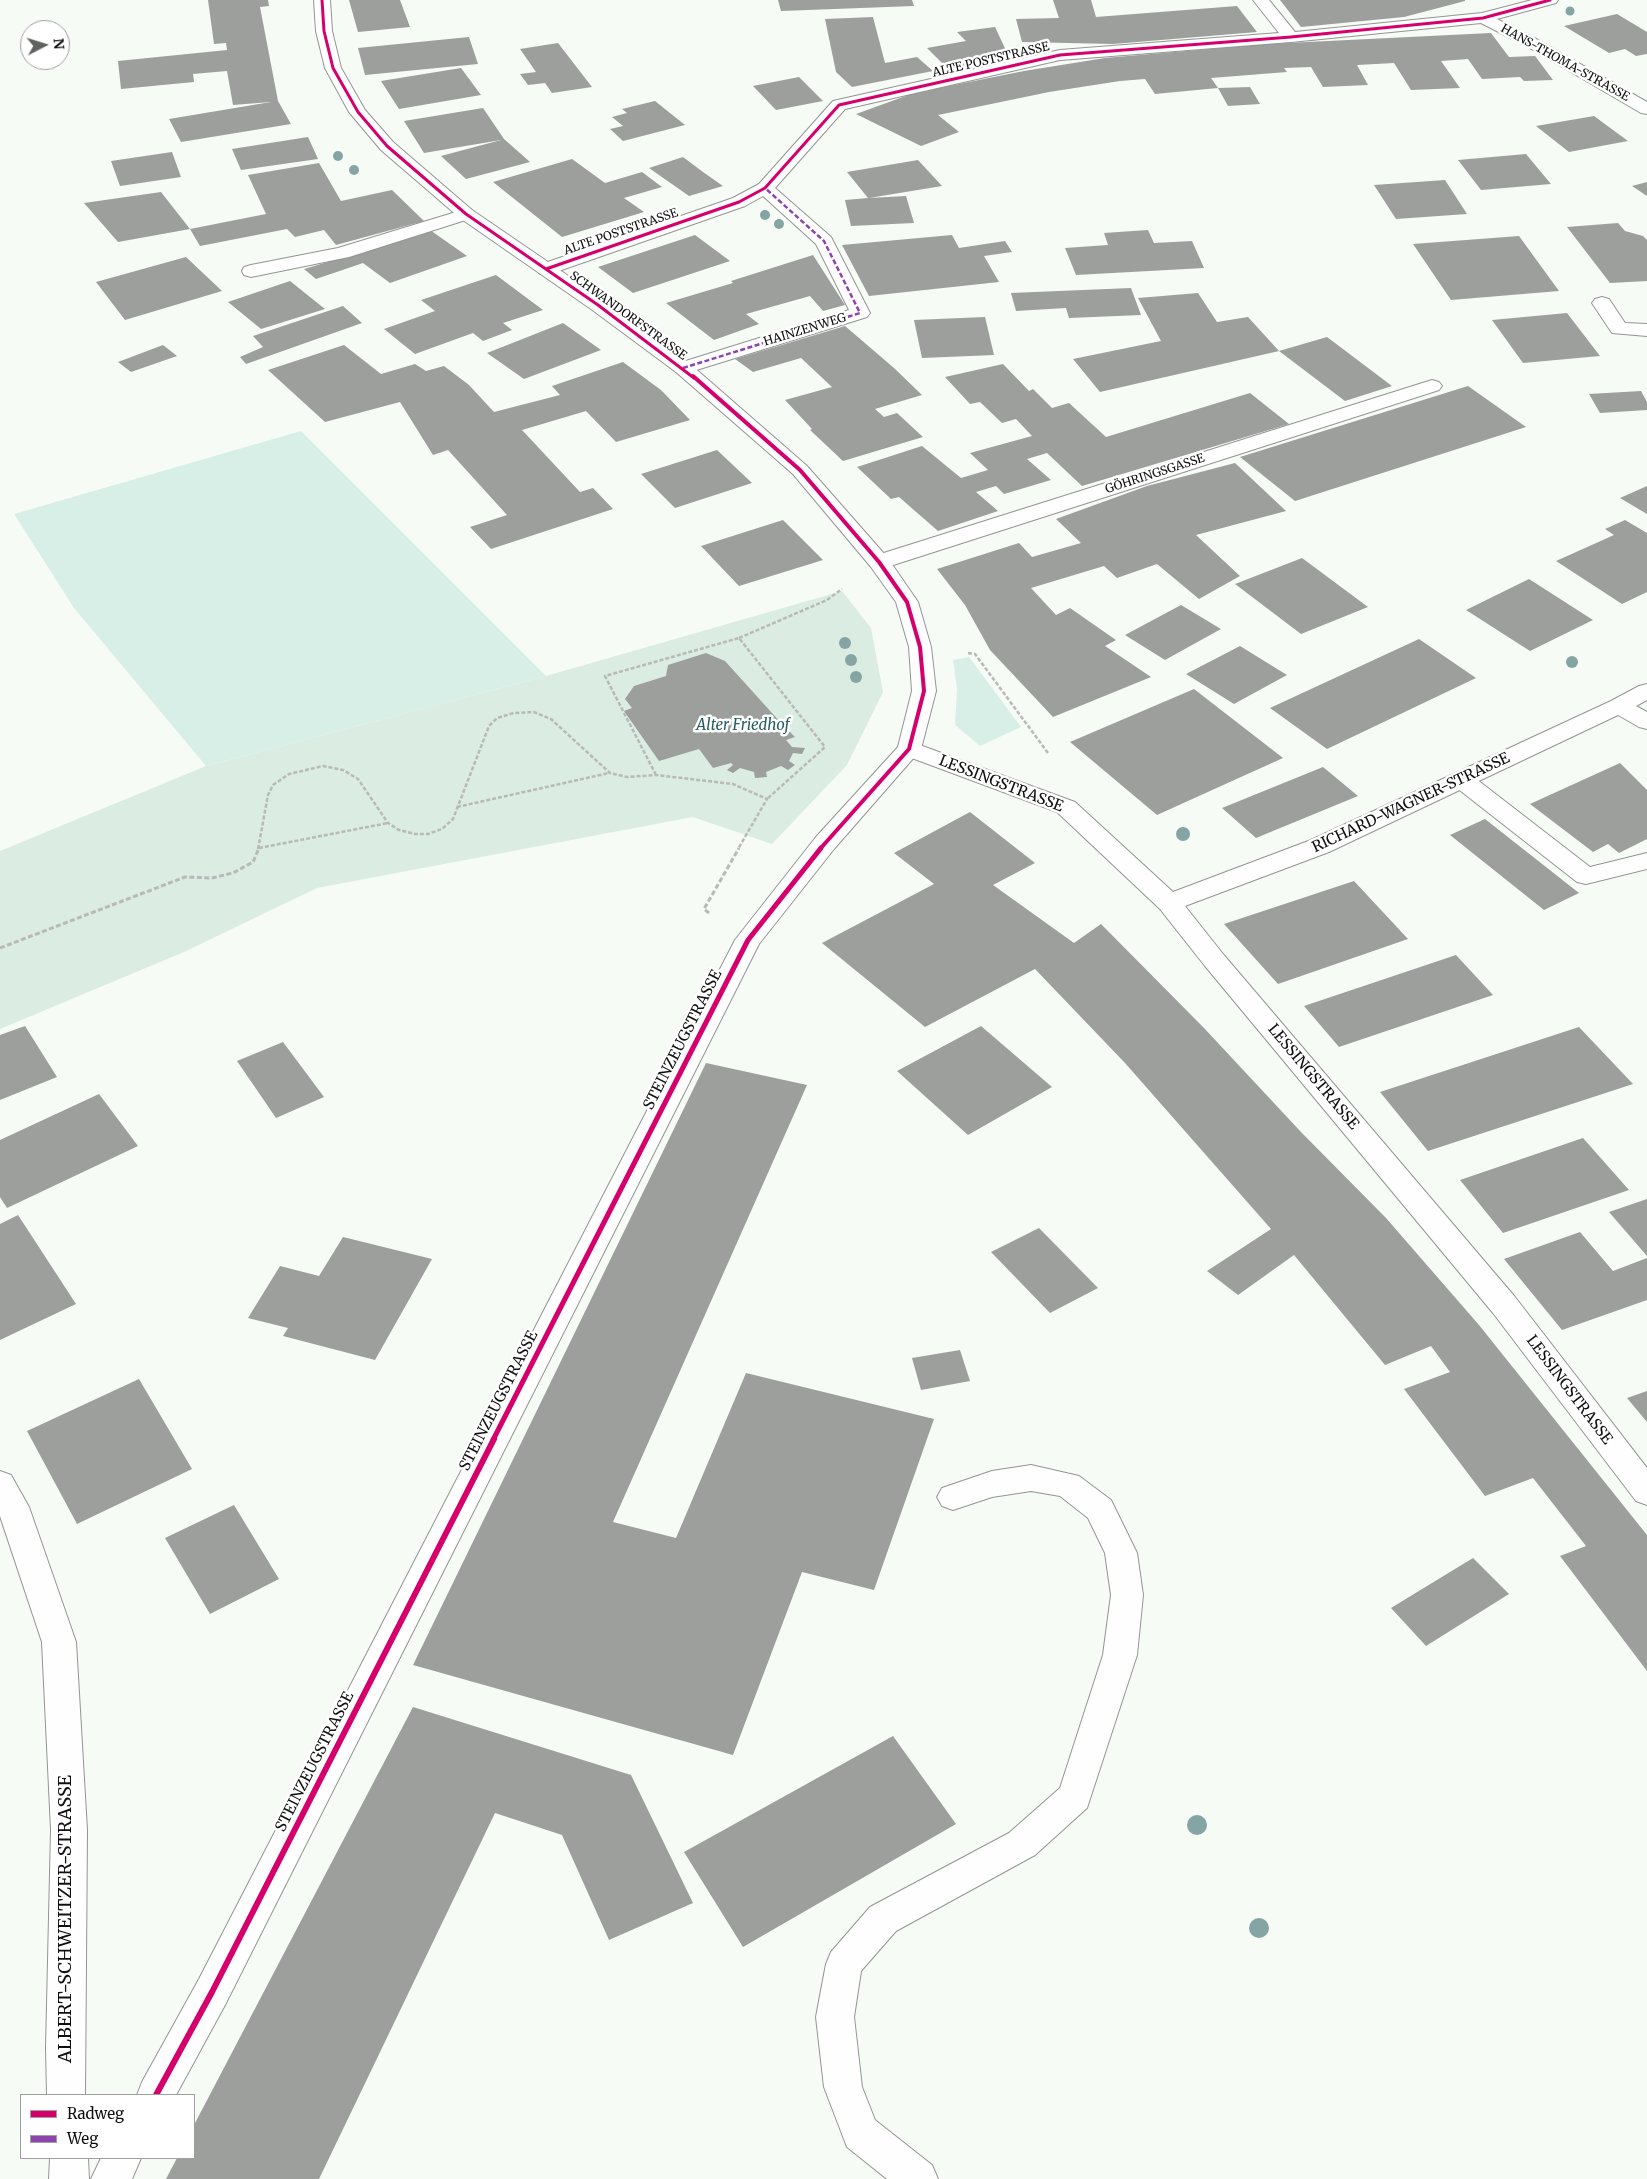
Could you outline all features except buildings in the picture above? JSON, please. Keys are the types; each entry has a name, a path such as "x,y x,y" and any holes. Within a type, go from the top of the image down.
{"street":[{"name":"SCHWANDORFSTRASSE","path":"322,0 324,31 333,68 358,112 387,146 466,214 683,368 800,470 879,562 907,602 920,647 924,691 909,749"},
{"path":"1261,0 1292,37"},
{"name":"ALTE POSTSTRASSE","path":"546,269 738,202 765,188 839,105 1060,55 1292,37 1483,18 1550,0"},
{"name":"HANS-THOMA-STRASSE","path":"1483,18 1534,44 1647,109"},
{"name":"HAINZENWEG","path":"683,368 860,313 824,241 765,188"},
{"path":"251,271 342,253 466,214"},
{"path":"1602,304 1619,329 1647,330"},
{"name":"GÖHRINGSGASSE","path":"879,562 1432,386"},
{"name":"RICHARD-WAGNER-STRASSE","path":"1169,904 1320,846 1619,706 1647,691"},
{"path":"1619,706 1647,722"},
{"name":"LESSINGSTRASSE","path":"909,749 1066,807 1169,904 1504,1305 1647,1492"},
{"name":"STEINZEUGSTRASSE","path":"157,2094 212,1992 748,940 825,843 909,749"},
{"path":"1462,780 1586,876 1647,861"},
{"path":"918,2179 861,2133 843,2087 835,2017 844,1964 883,1919 1022,1844 1075,1797 1120,1655 1126,1595 1121,1553 1100,1509 1068,1485 1031,1478 992,1484 953,1497"},
{"name":"ALBERT-SCHWEITZER-STRASSE","path":"4,1501 59,1642 69,1830 65,2048 66,2094"},
{"path":"68,2159 69,2179"},
{"path":"111,2179 121,2159"}],"path":[{"path":"656,775 605,676 739,638 826,600"},
{"path":"739,638 825,747 767,799 704,909 748,940"},
{"path":"920,647 975,654 1047,749 1066,807"},
{"path":"0,948 185,877 212,878 233,873 253,862 259,848 268,795 274,785 289,774 305,769 323,766 343,770 358,779 388,823 407,832 428,834 442,829 453,818 489,726 497,718 514,713 534,712 551,719 610,773"},
{"path":"457,807 610,773 627,777 656,775 733,784 767,799"},
{"path":"259,848 388,823"}],"green space":[{"path":"301,431 546,676 206,766 74,608 14,514"},
{"name":"Alter Friedhof","path":"842,591 871,628 883,692 847,765 772,844 693,817 317,888 184,952 0,1029 0,851 206,766 546,676"},
{"path":"969,657 1021,727 980,746 955,725 957,689 953,660"}],"marked path":[{"path":"683,368 860,313 824,241 765,188"}],"cycle path":[{"path":"157,2094 212,1992 748,940 825,843 909,749 924,691 920,647 907,602 879,562 800,470 683,368 598,305 466,214 387,146 358,112 333,68 324,31 322,0"},
{"path":"546,269 739,202 765,188 839,105 1060,55 1291,37 1483,18 1550,0"}]}
